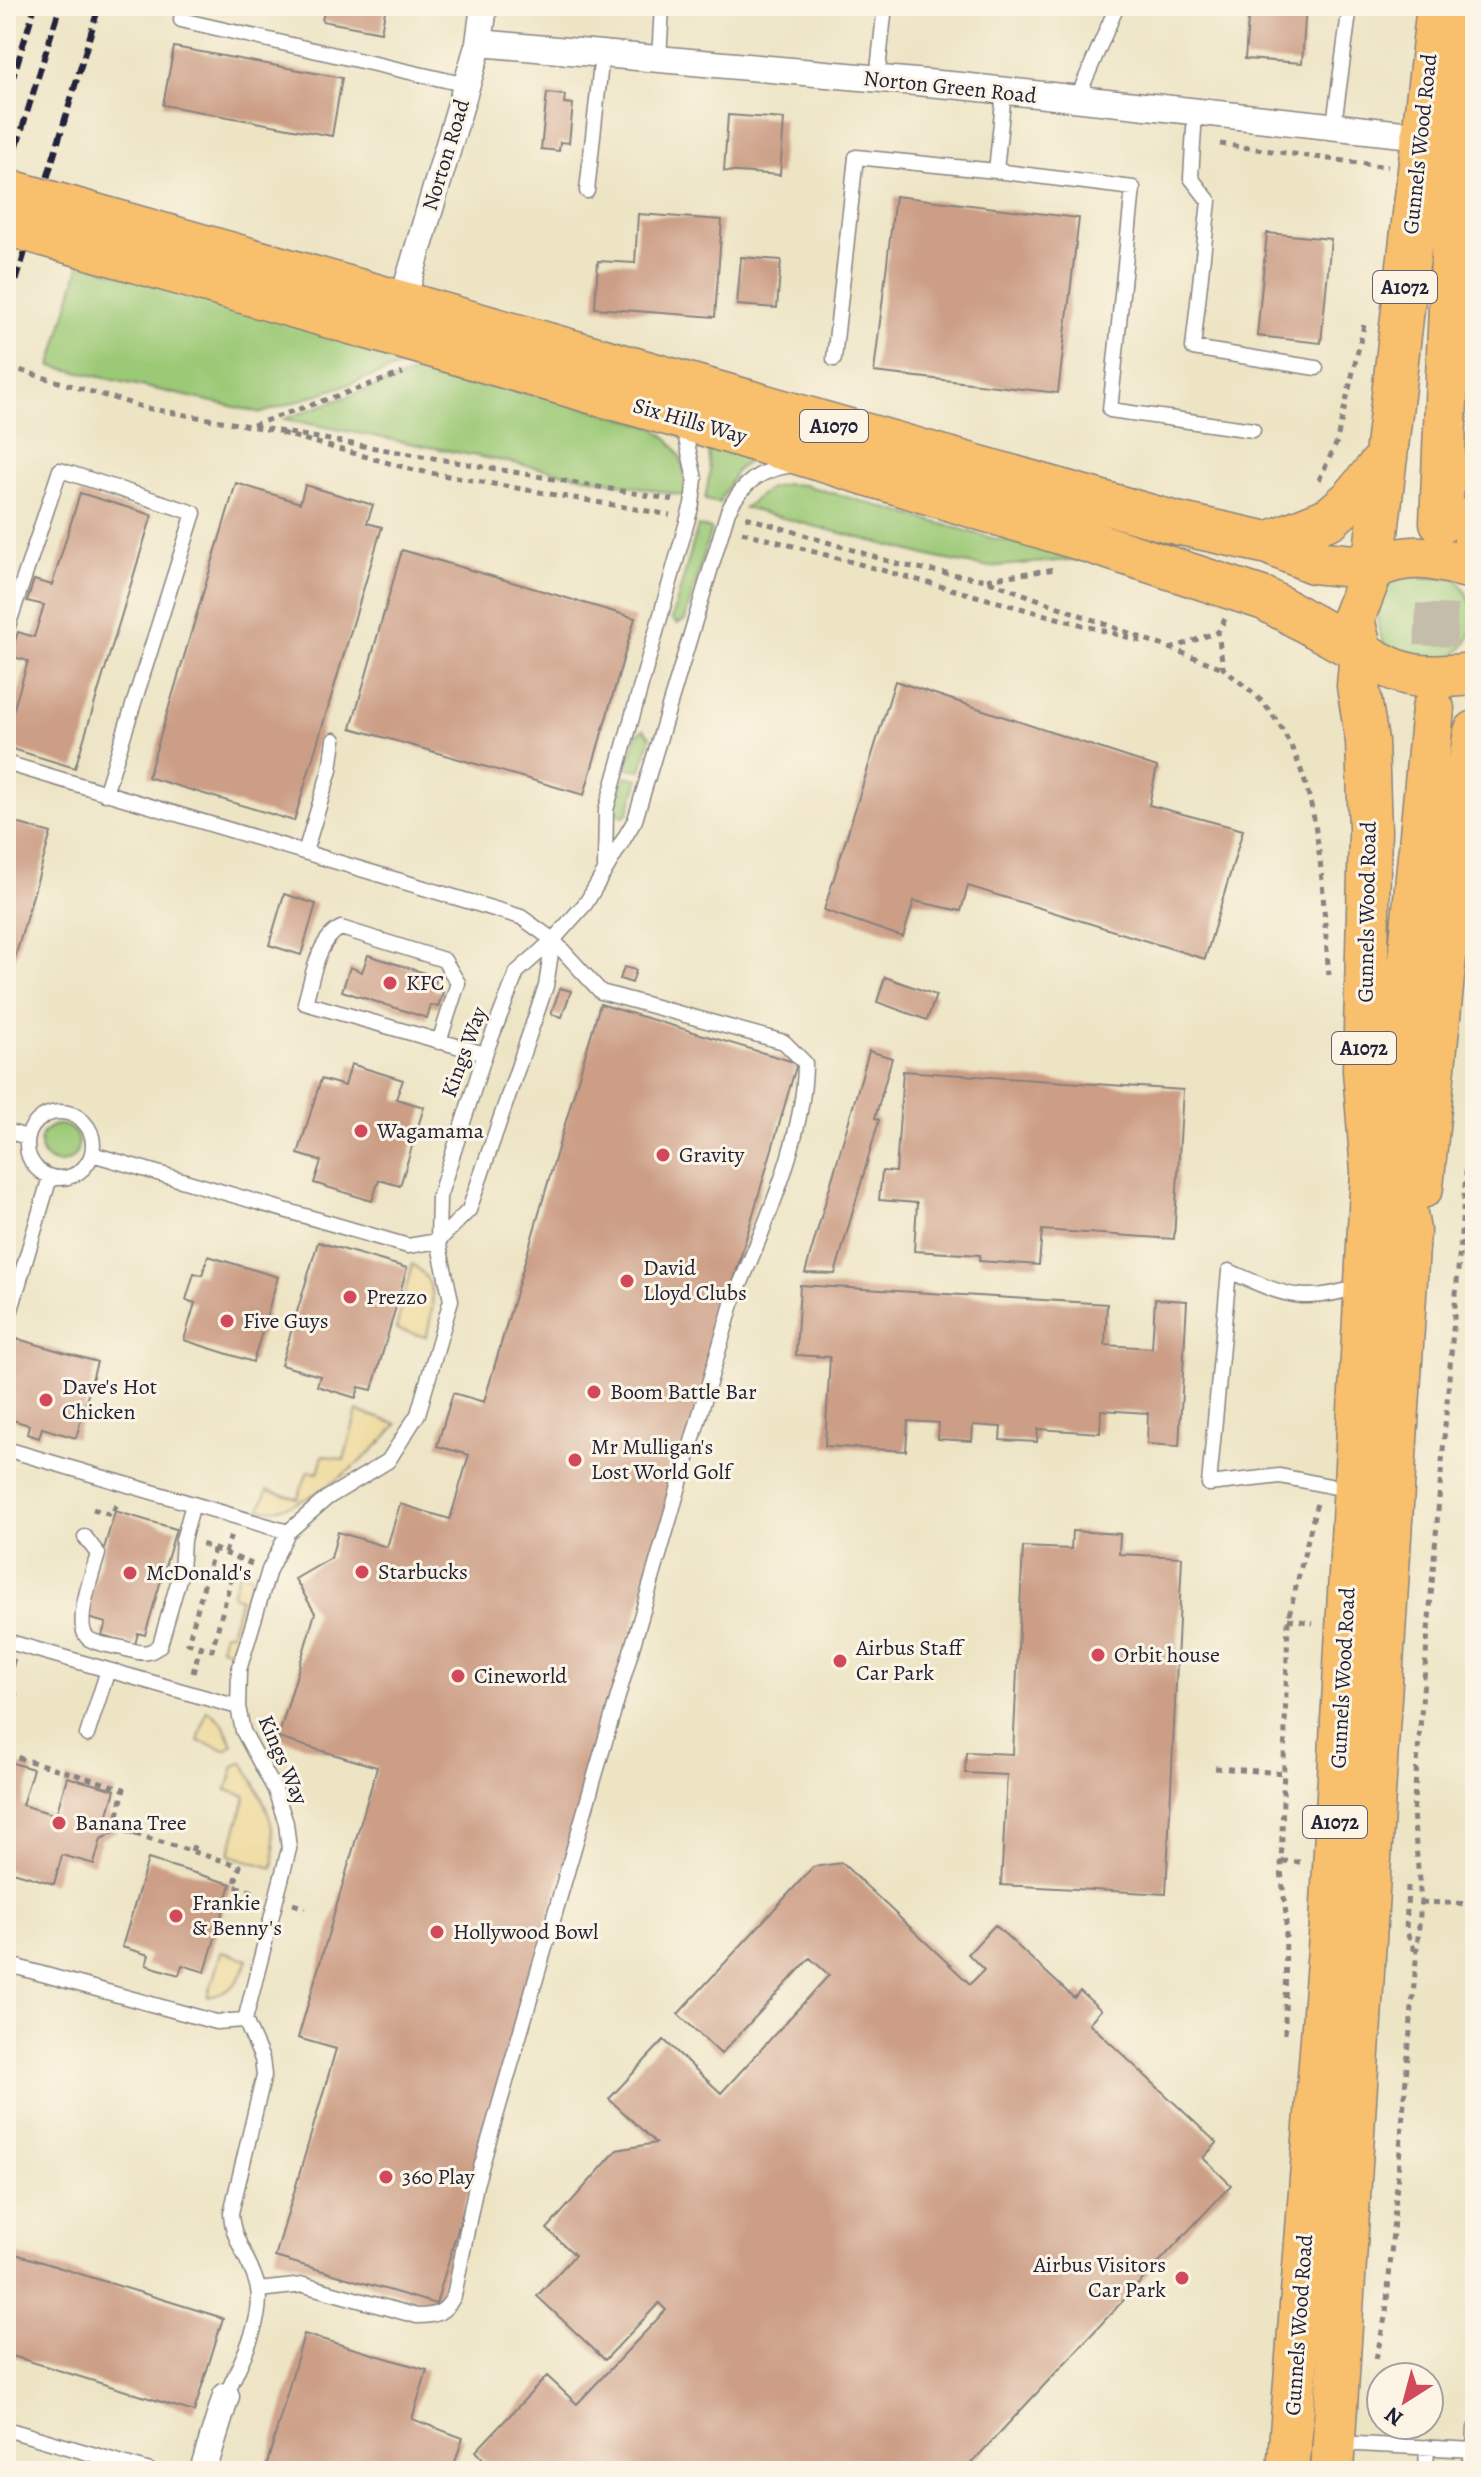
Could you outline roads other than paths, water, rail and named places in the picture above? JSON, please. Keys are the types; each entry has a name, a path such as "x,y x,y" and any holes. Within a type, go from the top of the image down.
{"main road":[{"name":"Gunnels Wood Road","path":"1288,2471 1331,1923 1338,1489 1367,1284 1372,1172 1364,1070 1370,831 1367,741 1358,686 1361,652 1353,619 1373,568 1386,458 1410,152 1438,6"},
{"name":"Gunnels Wood Road","path":"1449,6 1459,89 1458,520 1475,546"},
{"name":"Gunnels Wood Road","path":"1459,89 1475,37"},
{"name":"Six Hills Way","path":"6,190 56,221 444,351 682,418 1265,599 1361,652"},
{"name":"Six Hills Way","path":"6,224 56,221 402,303 1172,522 1268,543 1313,562 1373,568"},
{"path":"1268,543 1330,518 1352,499 1386,458"},
{"path":"1373,568 1400,556 1435,558 1475,569"},
{"path":"1361,652 1387,668 1418,679 1475,674"},
{"name":"Gunnels Wood Road","path":"1409,1231 1401,1184 1397,1087 1433,709"},
{"name":"Gunnels Wood Road","path":"1332,2457 1409,1231 1423,1184 1456,847 1475,732"},
{"name":"Gunnels Wood Road","path":"1372,1172 1397,1087"}],"street":[{"name":"Norton Road","path":"402,303 479,43 484,6"},
{"name":"Norton Green Road","path":"479,43 1334,124 1410,152"},
{"path":"203,2471 226,2396"}],"lane":[{"path":"183,6 181,20 467,85"},
{"path":"659,59 662,6"},
{"path":"877,79 885,6"},
{"path":"1076,101 1117,6"},
{"path":"1334,124 1350,6"},
{"path":"587,191 602,54"},
{"path":"996,171 1004,92"},
{"path":"1195,111 1191,178 1209,201 1193,348 1316,368"},
{"path":"834,359 856,157 1133,188 1110,410 1253,430"},
{"path":"605,867 606,810 692,504 695,479 682,418"},
{"name":"Kings Way","path":"245,2020 289,1849 286,1823 275,1790 243,1731 238,1707 239,1670 269,1570 288,1532 327,1498 388,1461 410,1431 426,1392 451,1300 438,1241 439,1197 485,1054 517,972 553,940 586,903 635,820 728,511 741,486 769,469 820,460"},
{"path":"6,632 60,470 194,513 105,794"},
{"path":"305,852 330,770 334,740"},
{"path":"6,763 521,917 553,940 601,992 784,1042 805,1063 805,1090 770,1213 732,1304 476,2185 454,2296 447,2309 434,2316 417,2316 304,2285 258,2290"},
{"path":"439,1042 458,983 444,960 341,928 333,931 324,943 305,1003 439,1042 485,1054"},
{"path":"92,1154 408,1246 438,1241 469,1210 546,986 553,940"},
{"path":"65,1112 85,1123 91,1132 92,1154 87,1164 71,1177 50,1177 31,1162 27,1137 31,1128 46,1115 65,1112"},
{"path":"6,1131 27,1137"},
{"path":"6,1327 50,1177"},
{"path":"1338,1489 1280,1476 1209,1484 1229,1271 1287,1297 1336,1294 1367,1284"},
{"path":"6,1449 288,1532"},
{"path":"85,1537 98,1554 81,1620 83,1631 89,1639 143,1654 160,1645 181,1572 183,1540 193,1504"},
{"path":"6,1641 238,1707"},
{"path":"87,1735 108,1670"},
{"path":"6,1964 216,2022 245,2020 262,2059 264,2075 231,2213 232,2228 258,2290 252,2332 226,2396"},
{"path":"1467,2471 1474,2450 1475,2428"},
{"path":"6,2429 150,2471"},
{"path":"1332,2457 1427,2447 1474,2450"},
{"path":"1426,2471 1427,2447"}],"tunnel":[{"path":"1433,709 1440,526"}],"railway":[{"path":"6,39 16,6"},
{"path":"6,100 35,6"},
{"path":"6,181 60,6"},
{"path":"6,315 99,6"}],"place":[{"name":"KFC","path":"390,983"},
{"name":"Wagamama","path":"361,1131"},
{"name":"Gravity","path":"663,1155"},
{"name":"David Lloyd Clubs","path":"627,1281"},
{"name":"Prezzo","path":"350,1297"},
{"name":"Five Guys","path":"227,1321"},
{"name":"Boom Battle Bar","path":"594,1392"},
{"name":"Dave's Hot Chicken","path":"46,1400"},
{"name":"Mr Mulligan's Lost World Golf","path":"575,1460"},
{"name":"Starbucks","path":"362,1572"},
{"name":"McDonald's","path":"130,1573"},
{"name":"Orbit house","path":"1098,1655"},
{"name":"Airbus Staff Car Park","path":"840,1661"},
{"name":"Cineworld","path":"458,1676"},
{"name":"Banana Tree","path":"59,1823"},
{"name":"Frankie & Benny's","path":"176,1916"},
{"name":"Hollywood Bowl","path":"437,1932"},
{"name":"360 Play","path":"386,2177"},
{"name":"Airbus Visitors Car Park","path":"1182,2278"}]}
